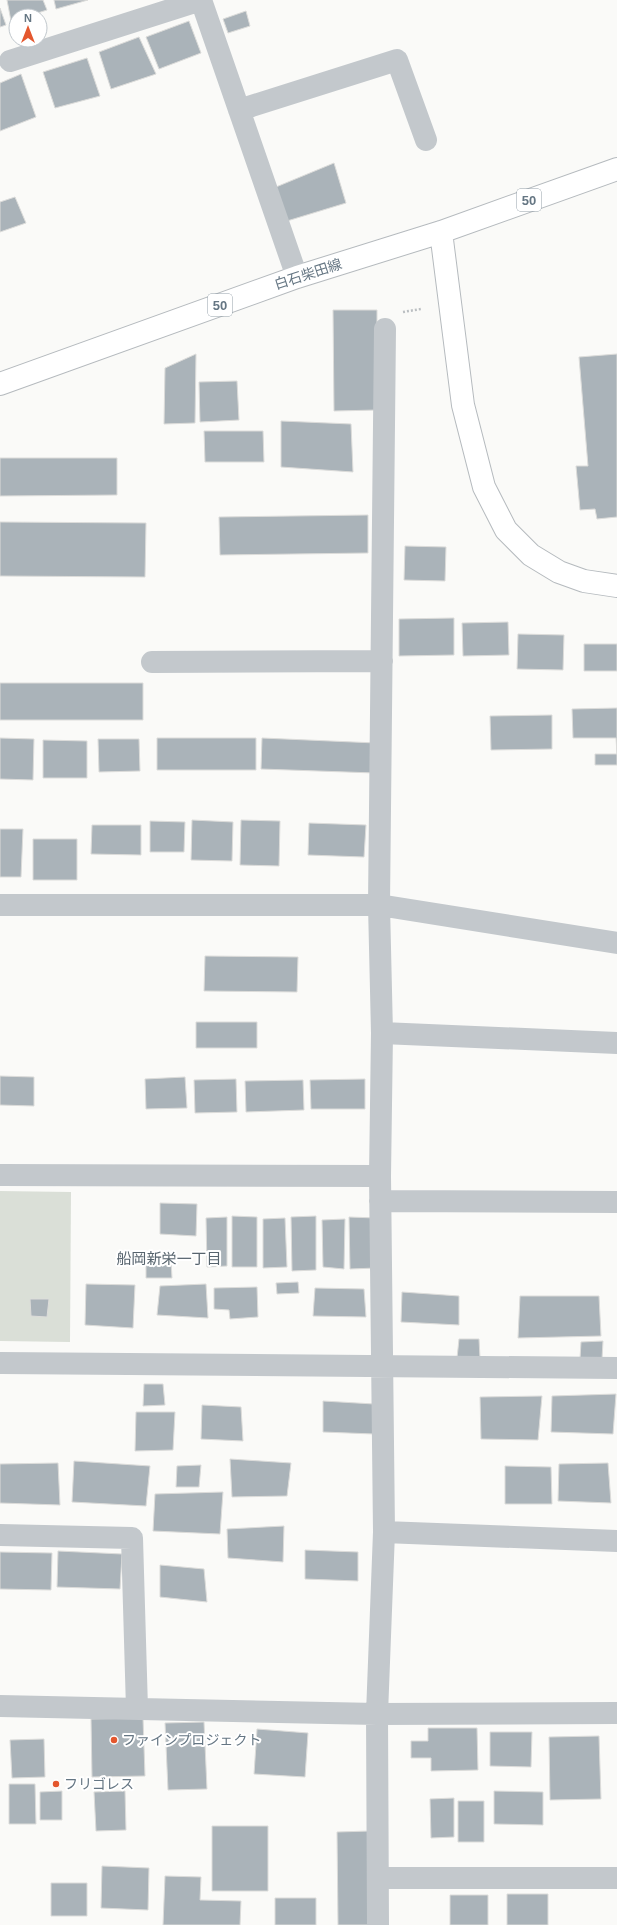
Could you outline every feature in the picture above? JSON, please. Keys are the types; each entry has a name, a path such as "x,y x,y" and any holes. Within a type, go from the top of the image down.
{"main road":[{"name":"白石柴田線","path":"0,384 297,277 441,232 617,169"},
{"path":"441,232 463,405 484,487 506,530 531,555 558,572 584,581 617,586"}],"street":[{"path":"10,61 201,0 297,277"},
{"path":"239,110 397,60 426,140"},
{"path":"378,1925 378,1714 384,1532 380,1201 382,1033 379,905 386,329"},
{"path":"152,662 382,661"},
{"path":"0,905 379,905 617,943"},
{"path":"382,1033 617,1043"},
{"path":"0,1175 380,1176"},
{"path":"380,1201 617,1202"},
{"path":"0,1363 617,1368"},
{"path":"384,1532 617,1541"},
{"path":"0,1535 132,1538 137,1709"},
{"path":"0,1706 378,1714 617,1713"},
{"path":"379,1878 617,1878"}],"path":[{"path":"402,312 421,309"}],"shaded area":[{"path":"0,1191 71,1192 70,1342 0,1341"}],"building":[{"path":"7,0 43,0 46,8 9,8"},
{"path":"54,0 88,0 56,9"},
{"path":"0,8 6,25 0,27"},
{"path":"246,11 250,26 228,33 223,19"},
{"path":"189,21 201,53 159,69 146,37"},
{"path":"139,37 156,74 111,89 99,52"},
{"path":"87,58 100,96 55,108 43,72"},
{"path":"21,74 36,117 0,131 0,83"},
{"path":"334,163 346,203 287,221 276,187"},
{"path":"15,197 26,223 0,232 0,202"},
{"path":"333,310 377,310 377,410 334,411"},
{"path":"196,354 195,423 164,424 165,368"},
{"path":"617,354 617,517 597,519 595,509 580,510 576,466 588,466 579,357"},
{"path":"237,381 239,420 200,422 199,382"},
{"path":"281,421 351,424 353,472 281,467"},
{"path":"204,431 263,431 264,462 205,462"},
{"path":"0,458 117,458 117,495 0,496"},
{"path":"368,515 368,553 220,555 219,517"},
{"path":"0,522 146,523 145,577 0,576"},
{"path":"405,546 446,547 445,581 404,580"},
{"path":"454,618 454,655 399,656 399,619"},
{"path":"508,622 509,655 463,656 462,623"},
{"path":"518,634 564,635 563,670 517,669"},
{"path":"584,644 617,644 617,671 584,671"},
{"path":"0,683 143,683 143,720 0,720"},
{"path":"617,708 617,754 616,738 573,738 572,709"},
{"path":"552,715 552,749 491,750 490,716"},
{"path":"0,738 34,739 33,780 0,779"},
{"path":"157,738 256,738 256,770 157,770"},
{"path":"262,738 376,743 375,773 261,769"},
{"path":"98,739 139,739 140,771 99,772"},
{"path":"43,740 87,741 87,778 43,778"},
{"path":"595,754 617,754 617,765 595,765"},
{"path":"192,820 233,822 232,861 191,860"},
{"path":"241,820 280,821 279,866 240,865"},
{"path":"150,821 185,822 184,852 150,852"},
{"path":"309,823 366,825 364,857 308,855"},
{"path":"92,825 141,825 141,855 91,854"},
{"path":"0,829 23,829 21,877 0,877"},
{"path":"33,839 77,839 77,880 33,880"},
{"path":"205,956 298,957 297,992 204,991"},
{"path":"196,1022 257,1022 257,1048 196,1048"},
{"path":"0,1076 34,1077 34,1106 0,1105"},
{"path":"185,1077 187,1108 146,1109 145,1079"},
{"path":"236,1079 237,1112 195,1113 194,1080"},
{"path":"365,1079 365,1109 311,1109 310,1080"},
{"path":"303,1080 304,1110 246,1112 245,1081"},
{"path":"160,1203 197,1204 196,1236 160,1234"},
{"path":"232,1216 257,1217 257,1267 232,1267"},
{"path":"316,1216 316,1270 292,1271 291,1217"},
{"path":"227,1217 227,1266 207,1267 206,1218"},
{"path":"349,1217 376,1218 376,1268 350,1269"},
{"path":"285,1218 287,1267 263,1268 263,1219"},
{"path":"345,1219 344,1269 323,1267 322,1220"},
{"path":"146,1260 171,1260 172,1278 146,1278"},
{"path":"298,1282 299,1293 277,1294 276,1283"},
{"path":"86,1284 135,1285 133,1328 85,1325"},
{"path":"206,1284 208,1318 157,1315 160,1286"},
{"path":"257,1287 258,1317 230,1319 229,1310 214,1309 214,1288"},
{"path":"315,1288 364,1289 366,1317 313,1316"},
{"path":"402,1292 459,1296 459,1325 401,1322"},
{"path":"520,1296 599,1296 601,1336 518,1338"},
{"path":"30,1299 49,1299 47,1317 31,1316"},
{"path":"459,1339 479,1339 480,1358 457,1358"},
{"path":"603,1341 602,1359 580,1359 581,1342"},
{"path":"144,1384 163,1384 165,1405 143,1406"},
{"path":"616,1394 613,1434 551,1432 552,1396"},
{"path":"542,1396 538,1440 481,1439 480,1397"},
{"path":"323,1401 374,1404 374,1434 323,1432"},
{"path":"202,1405 241,1407 243,1441 201,1439"},
{"path":"136,1412 175,1412 173,1450 135,1451"},
{"path":"230,1459 291,1463 287,1496 232,1497"},
{"path":"74,1461 150,1466 146,1506 72,1502"},
{"path":"58,1463 60,1505 0,1503 0,1464"},
{"path":"608,1463 611,1503 558,1501 559,1464"},
{"path":"201,1465 199,1487 176,1487 177,1466"},
{"path":"505,1466 551,1467 552,1504 505,1504"},
{"path":"223,1492 220,1534 153,1531 155,1494"},
{"path":"284,1526 283,1562 228,1558 227,1529"},
{"path":"305,1550 358,1552 358,1581 305,1579"},
{"path":"58,1551 122,1554 120,1589 57,1587"},
{"path":"0,1552 52,1553 51,1590 0,1589"},
{"path":"160,1565 204,1569 207,1602 160,1597"},
{"path":"143,1718 145,1776 92,1777 91,1719"},
{"path":"204,1722 207,1789 168,1790 165,1723"},
{"path":"428,1728 477,1728 478,1770 431,1771 431,1758 411,1758 411,1741 428,1741"},
{"path":"257,1729 308,1733 305,1777 254,1774"},
{"path":"490,1732 532,1732 531,1767 490,1766"},
{"path":"599,1736 601,1799 550,1800 549,1737"},
{"path":"44,1739 45,1777 12,1778 10,1740"},
{"path":"9,1784 35,1784 36,1824 9,1824"},
{"path":"62,1791 62,1820 40,1820 40,1792"},
{"path":"125,1791 126,1830 96,1831 94,1792"},
{"path":"494,1791 543,1792 543,1825 494,1824"},
{"path":"454,1798 454,1837 431,1838 430,1799"},
{"path":"458,1801 484,1801 484,1842 458,1842"},
{"path":"212,1826 268,1826 268,1891 212,1891"},
{"path":"370,1831 372,1925 338,1925 337,1832"},
{"path":"102,1866 149,1868 148,1910 101,1908"},
{"path":"165,1876 201,1877 200,1900 241,1901 240,1925 163,1925"},
{"path":"51,1883 87,1883 87,1916 51,1916"},
{"path":"507,1894 548,1894 548,1925 507,1925"},
{"path":"450,1895 488,1895 488,1925 450,1925"},
{"path":"275,1898 316,1898 316,1925 275,1925"}],"place":[{"name":"ファインプロジェクト","path":"114,1740"},
{"name":"フリゴレス","path":"56,1784"}],"district":[{"name":"船岡新栄一丁目","path":"169,1258"}]}
